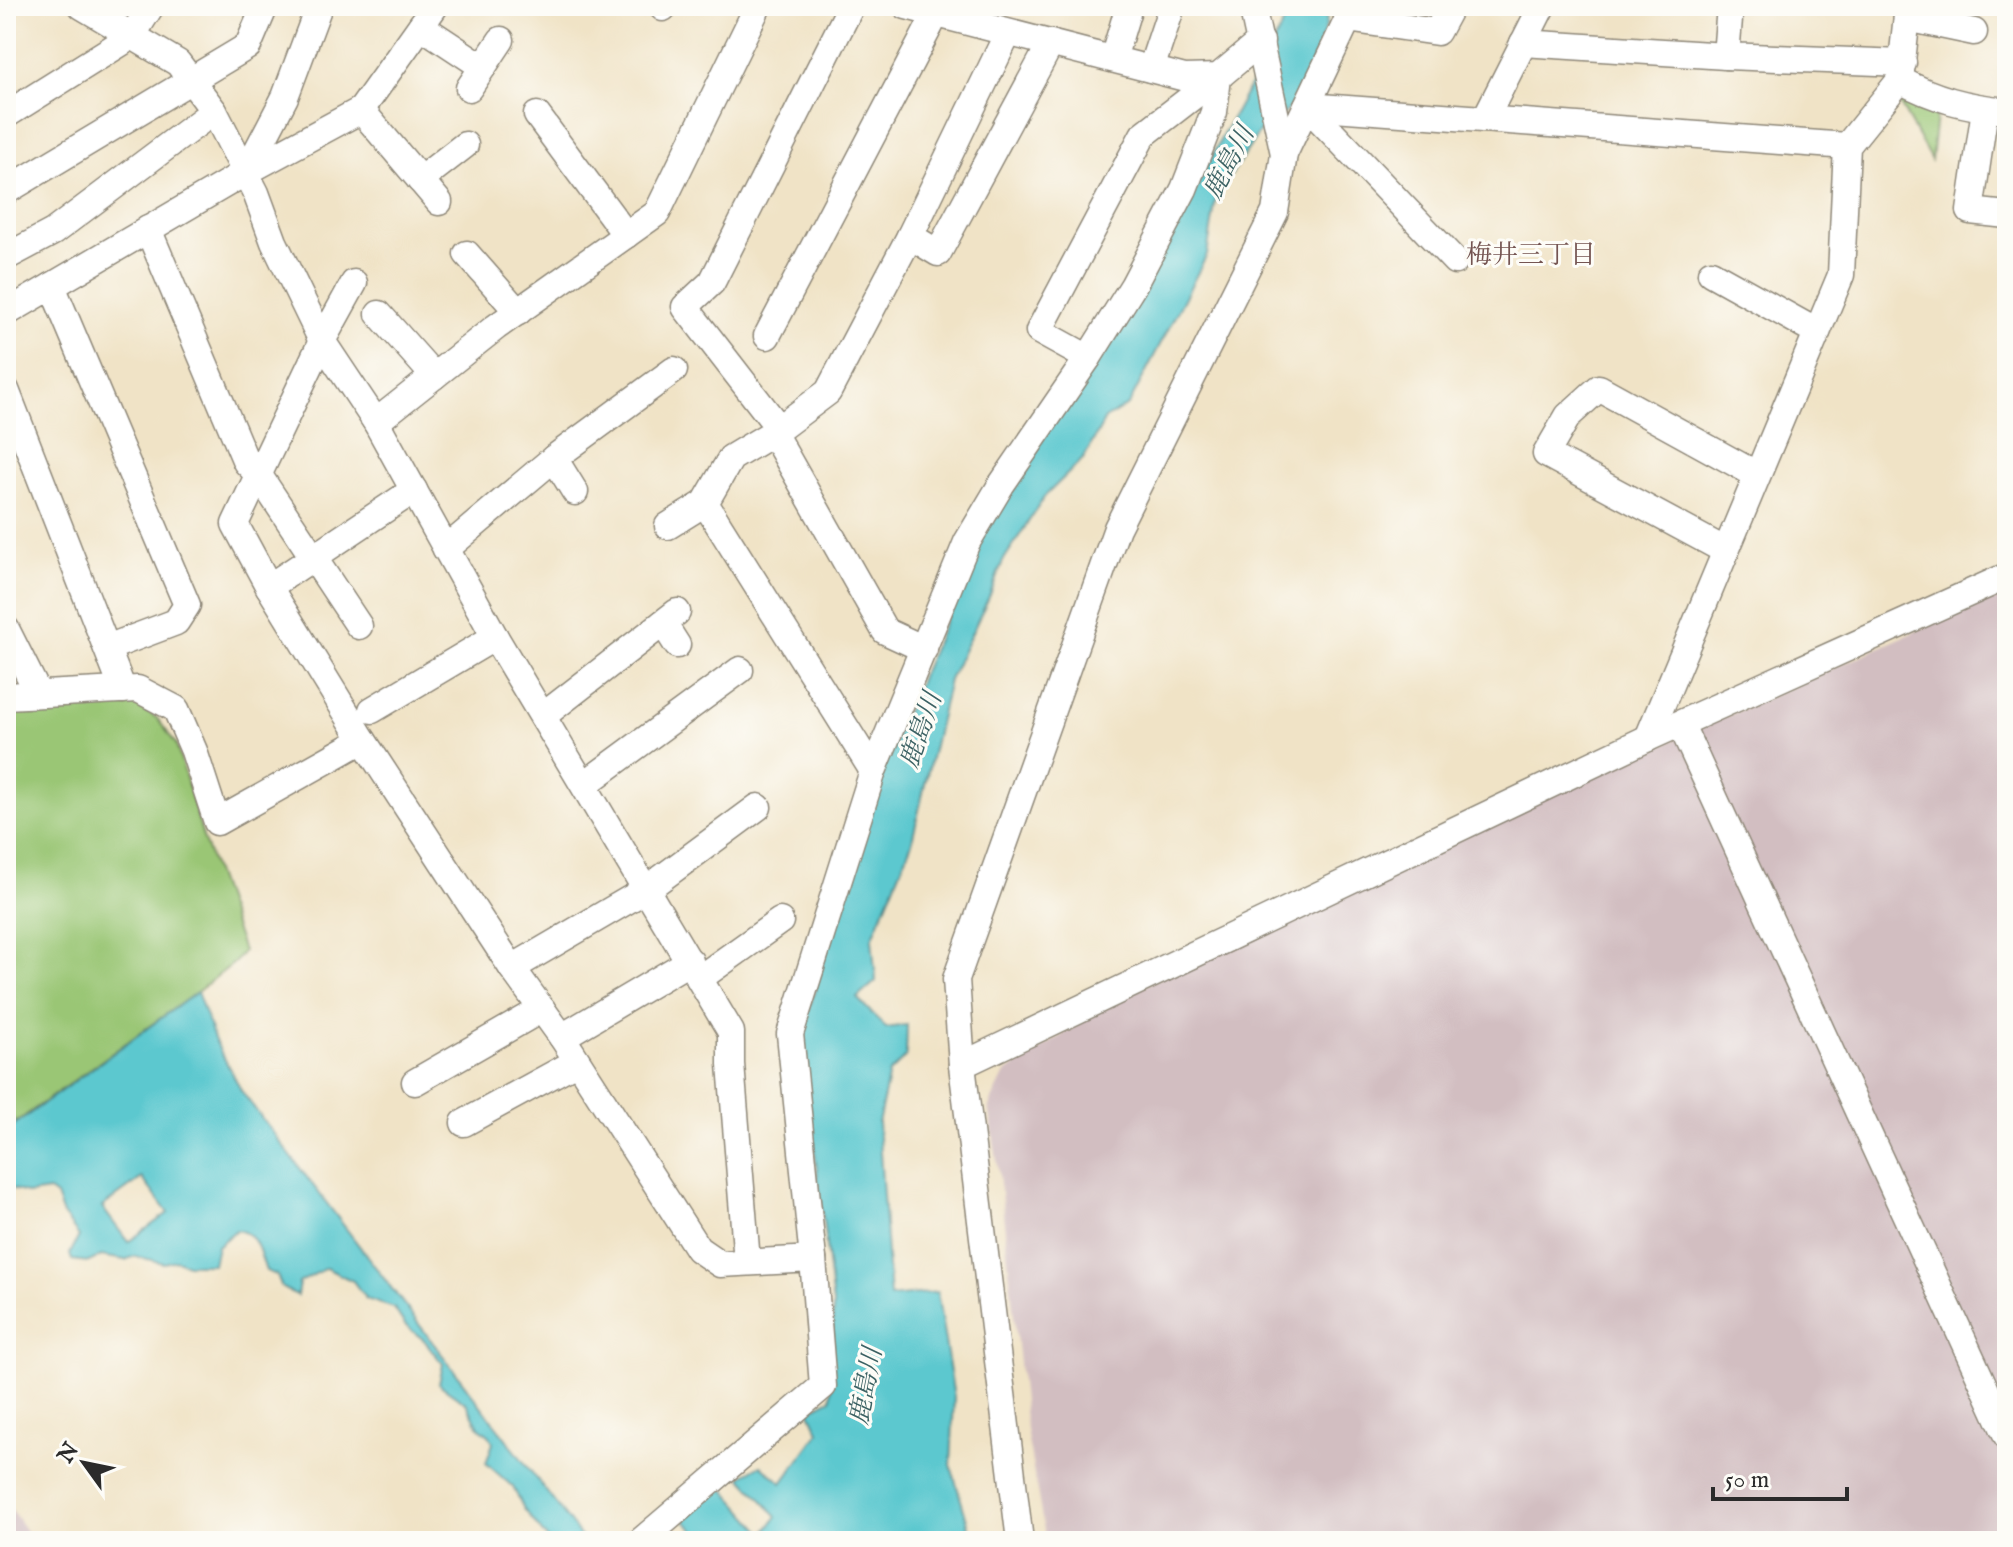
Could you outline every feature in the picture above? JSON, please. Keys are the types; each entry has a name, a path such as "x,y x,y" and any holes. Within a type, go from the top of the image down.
{"street":[{"path":"82,6 178,63 214,111 246,172 274,242 322,341 376,422 495,637 731,1032 747,1262"},
{"path":"6,115 132,36 151,6"},
{"path":"6,191 248,46 265,6"},
{"path":"246,172 285,97 319,6"},
{"path":"376,422 518,312 657,213 758,6"},
{"path":"851,6 786,118 712,282 685,307 775,423 777,440 885,631 924,649"},
{"path":"906,6 951,13 1008,33 1185,78 1218,77"},
{"path":"1113,59 1129,6"},
{"path":"1151,69 1172,6"},
{"path":"1252,6 1284,154"},
{"path":"1020,1541 962,1065 956,979 1117,528 1275,212 1284,154 1350,12 1437,32 1451,6"},
{"path":"1485,119 1542,6"},
{"path":"1726,56 1730,6"},
{"path":"1648,738 1841,275 1847,146 1902,72 1908,12 1974,32"},
{"path":"767,336 951,13"},
{"path":"6,313 246,172 361,110 428,16 476,78 501,40"},
{"path":"668,526 705,503 731,458 776,431 828,392 910,236 1008,33"},
{"path":"1088,358 1039,331 1143,135 1261,41"},
{"path":"910,236 938,253 1051,43"},
{"path":"1523,43 1726,56 1902,72 1929,96 1996,110 1970,211 2007,215"},
{"path":"641,1541 823,1386 790,1034 873,771 967,542 1001,485 1133,286 1184,189 1214,112 1218,77"},
{"path":"1307,106 1847,146"},
{"path":"1307,106 1455,261"},
{"path":"361,110 439,202"},
{"path":"6,257 53,232 214,111"},
{"path":"537,115 626,235"},
{"path":"420,180 465,145"},
{"path":"148,229 246,462 258,474 359,626"},
{"path":"467,254 518,312"},
{"path":"1724,273 1817,332"},
{"path":"354,283 322,341 235,524 269,587 363,740 512,968 562,1037 698,1249 720,1264 813,1259"},
{"path":"52,286 187,605 176,622 107,648"},
{"path":"379,314 434,376"},
{"path":"446,549 554,458 635,411 674,370"},
{"path":"1726,551 1546,454 1568,416 1599,388 1757,475"},
{"path":"6,390 123,690"},
{"path":"554,458 575,492"},
{"path":"269,587 414,490"},
{"path":"705,503 873,771"},
{"path":"962,1065 1648,738 2007,576"},
{"path":"543,716 616,648 673,627"},
{"path":"6,629 38,693"},
{"path":"372,710 495,637"},
{"path":"585,784 740,670"},
{"path":"6,696 138,689 176,709 194,751 217,822 363,740"},
{"path":"1681,725 2007,1436"},
{"path":"512,968 647,889 758,807"},
{"path":"562,1037 695,970 780,921"},
{"path":"430,1079 542,1009"},
{"path":"464,1123 576,1062"}],"shaded area":[{"path":"2007,590 2007,1541 1046,1541 1026,1429 989,1106 1005,1073 1116,999 1420,854"},
{"path":"6,1502 33,1541 6,1541"}],"green space":[{"path":"1914,99 1937,107 1931,160 1898,101"},
{"path":"128,701 157,718 176,744 204,840 243,951 235,962 197,992 15,1123 6,1110 6,712"}],"water":[{"name":"鹿島川","path":"1293,6 1328,6 1326,26 1297,103 1260,131 1216,198 1207,255 1129,404 1105,419 1084,458 1045,496 1003,561 949,680 911,845 872,939 876,981 857,998 886,1028 907,1025 906,1056 889,1073 878,1123 890,1297 937,1292 954,1397 951,1466 973,1541 704,1541 679,1514 720,1484 764,1534 777,1516 741,1477 761,1465 782,1483 819,1432 809,1410 831,1399 833,1304 801,1037 878,777 982,534 1191,194"},
{"path":"197,992 215,1041 242,1092 584,1541 549,1541 524,1509 513,1487 486,1463 493,1443 490,1436 479,1427 467,1404 439,1384 443,1364 424,1340 405,1325 394,1308 366,1299 353,1281 326,1268 299,1283 297,1295 282,1288 277,1275 266,1271 253,1239 236,1230 217,1246 213,1264 188,1264 176,1260 164,1263 135,1256 125,1260 101,1256 89,1262 72,1260 70,1254 79,1236 63,1215 56,1196 49,1191 29,1194 6,1189 6,1131","holes":["142,1178 168,1213 128,1242 102,1207"]}],"district":[{"name":"梅井三丁目","path":"1531,254"}]}
